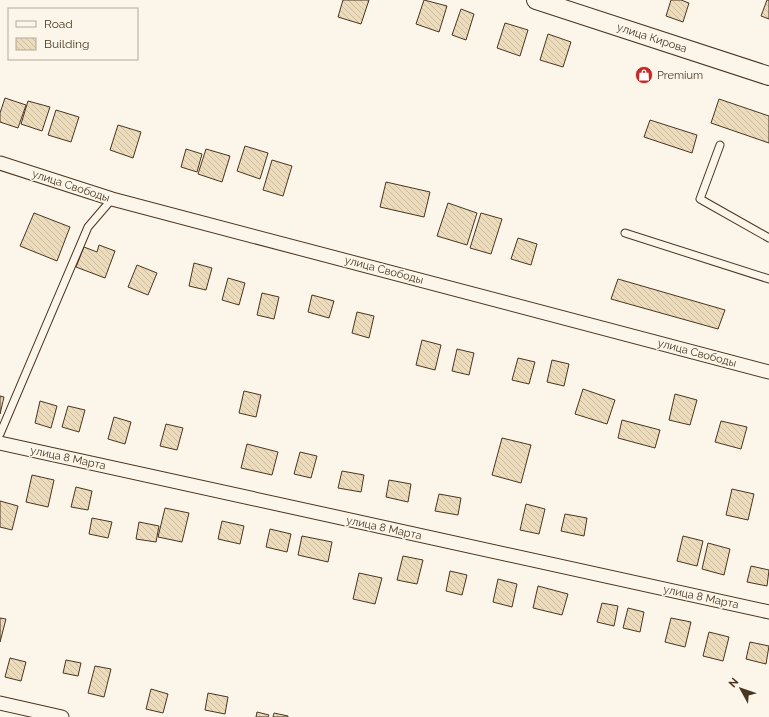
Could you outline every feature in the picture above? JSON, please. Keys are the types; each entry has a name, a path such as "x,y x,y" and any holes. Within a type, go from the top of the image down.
{"street":[{"name":"улица Кирова","path":"536,0 769,76"},
{"name":"улица Свободы","path":"0,163 112,199 769,372"},
{"name":"улица 8 Марта","path":"0,443 769,612"},
{"path":"0,703 62,717"}],"lane":[{"path":"720,145 700,199 769,238"},
{"path":"0,434 88,227 112,199"},
{"path":"625,233 769,279"}],"building":[{"path":"343,0 369,0 361,24 338,17"},
{"path":"424,0 447,6 439,32 416,24"},
{"path":"671,0 681,0 689,3 683,22 666,16"},
{"path":"767,0 769,0 769,19 761,16"},
{"path":"461,9 474,14 466,40 452,35"},
{"path":"505,23 528,30 520,56 497,48"},
{"path":"548,34 571,42 563,67 540,60"},
{"path":"5,98 26,105 18,128 0,122 0,113"},
{"path":"719,99 769,116 769,143 711,123"},
{"path":"28,101 50,107 42,131 21,124"},
{"path":"56,110 79,117 71,142 48,135"},
{"path":"650,120 697,135 692,153 644,137"},
{"path":"118,125 141,132 133,158 110,150"},
{"path":"245,146 268,153 260,179 237,171"},
{"path":"186,149 202,154 197,172 181,167"},
{"path":"206,149 230,156 222,182 198,174"},
{"path":"272,160 292,166 283,196 263,190"},
{"path":"386,182 430,192 424,217 380,207"},
{"path":"448,203 477,213 467,245 437,236"},
{"path":"34,213 70,227 57,261 20,246"},
{"path":"481,213 502,219 491,254 470,248"},
{"path":"518,238 537,244 531,265 511,259"},
{"path":"99,245 115,251 105,278 76,267 84,247 97,252"},
{"path":"194,263 212,268 206,290 189,286"},
{"path":"137,265 157,273 148,295 128,287"},
{"path":"228,278 245,283 239,305 222,300"},
{"path":"618,279 725,310 718,329 611,299"},
{"path":"262,293 279,297 274,319 257,315"},
{"path":"312,295 334,301 329,318 308,312"},
{"path":"357,312 374,316 369,338 352,333"},
{"path":"422,340 441,345 435,370 416,365"},
{"path":"457,349 474,353 469,375 452,371"},
{"path":"518,358 535,362 529,384 512,380"},
{"path":"552,360 569,364 564,386 547,382"},
{"path":"583,389 615,400 607,424 575,414"},
{"path":"244,391 261,395 256,417 239,413"},
{"path":"675,394 697,400 690,425 669,420"},
{"path":"0,396 4,397 0,414"},
{"path":"40,401 57,406 51,428 35,423"},
{"path":"68,406 85,410 79,432 62,427"},
{"path":"114,417 131,422 125,444 108,439"},
{"path":"622,420 660,430 655,448 618,438"},
{"path":"721,421 747,427 741,449 715,442"},
{"path":"166,424 183,428 177,450 160,446"},
{"path":"502,438 531,445 521,483 492,475"},
{"path":"247,444 278,452 272,475 241,468"},
{"path":"300,452 317,456 311,478 294,474"},
{"path":"342,471 364,475 361,492 338,488"},
{"path":"32,475 54,480 48,507 26,502"},
{"path":"389,480 411,484 408,502 386,497"},
{"path":"76,487 92,491 88,510 71,507"},
{"path":"732,489 754,494 748,520 726,515"},
{"path":"439,494 461,498 458,515 435,511"},
{"path":"0,501 18,506 12,530 0,527"},
{"path":"526,504 545,509 539,534 520,530"},
{"path":"165,508 189,513 182,542 158,537"},
{"path":"565,514 587,518 584,536 561,531"},
{"path":"92,518 112,522 108,538 89,534"},
{"path":"222,521 244,526 240,544 218,539"},
{"path":"139,522 159,526 156,542 136,539"},
{"path":"270,529 291,534 287,552 266,547"},
{"path":"302,536 332,542 328,562 298,555"},
{"path":"683,536 703,541 697,566 677,561"},
{"path":"708,543 730,549 724,575 702,569"},
{"path":"403,556 423,560 417,584 397,580"},
{"path":"751,566 769,570 767,586 747,582"},
{"path":"450,571 467,575 462,595 446,591"},
{"path":"359,573 382,578 375,604 353,599"},
{"path":"498,579 517,584 512,607 493,602"},
{"path":"538,586 568,594 562,615 533,608"},
{"path":"602,603 618,606 614,626 597,622"},
{"path":"628,608 644,612 640,632 623,628"},
{"path":"0,618 6,619 0,642"},
{"path":"671,618 691,622 685,647 665,642"},
{"path":"709,632 729,637 723,661 703,656"},
{"path":"750,642 769,646 766,664 746,659"},
{"path":"10,658 26,662 21,681 5,677"},
{"path":"66,660 81,663 78,676 63,673"},
{"path":"95,666 111,669 104,697 88,693"},
{"path":"151,689 168,694 163,713 146,709"},
{"path":"208,693 228,697 225,714 205,710"},
{"path":"257,712 269,715 268,717 256,717"},
{"path":"274,713 288,716 288,717 273,717"}],"place":[{"name":"Premium","path":"644,75"}]}
